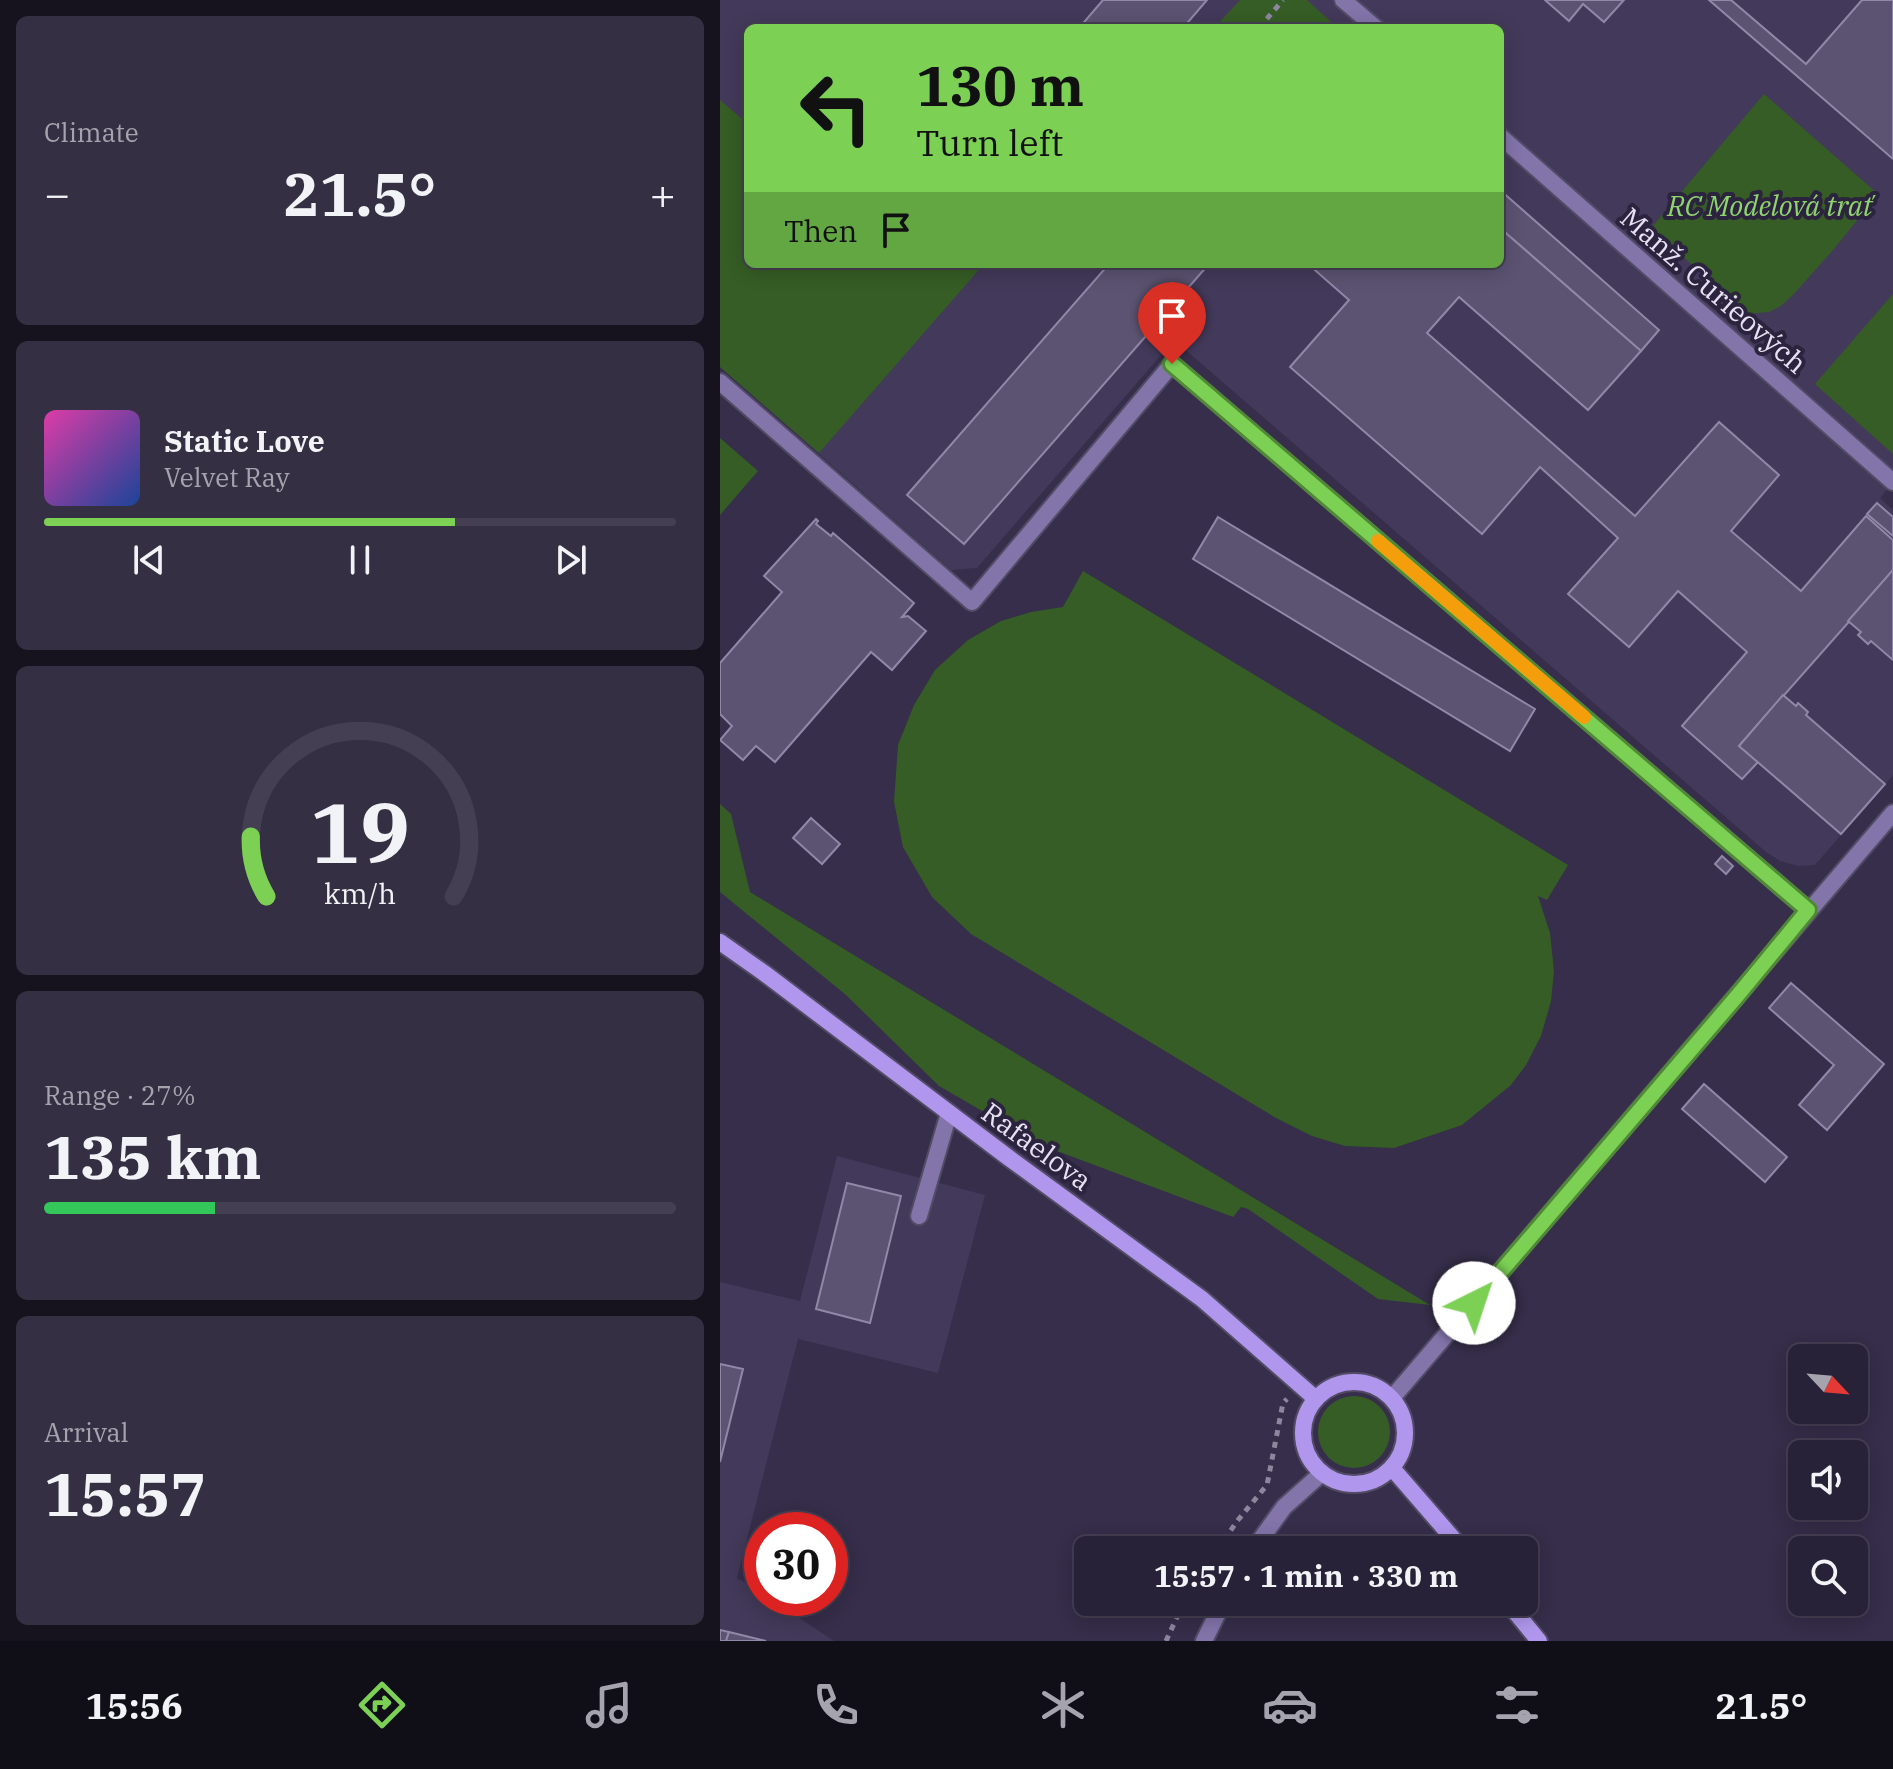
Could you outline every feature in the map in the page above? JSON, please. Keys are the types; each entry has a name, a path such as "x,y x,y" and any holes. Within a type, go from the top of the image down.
{"main road":[{"name":"Rafaelova","path":"726,946 1202,1299 1316,1399"},
{"path":"1345,1382 1362,1382 1392,1398 1401,1411 1405,1441 1401,1455 1380,1478 1366,1483 1335,1481 1311,1461 1304,1446 1303,1429 1307,1413 1316,1399 1329,1388 1345,1382"},
{"path":"1392,1468 1451,1536"},
{"path":"1518,1616 1539,1641"}],"street":[{"path":"1343,0 1371,24"},
{"name":"Manž. Curieových","path":"1504,140 1893,482"},
{"path":"720,382 972,602 1172,364 1808,910"},
{"path":"1392,1398 1893,813"},
{"path":"720,934 726,946"},
{"path":"919,1216 949,1113"},
{"path":"1263,1536 1284,1507 1322,1473"},
{"path":"1204,1641 1216,1616"}],"path":[{"path":"1262,24 1283,0"},
{"path":"1227,1536 1267,1485 1283,1403 1299,1385"},
{"path":"1166,1641 1178,1616"}],"shaded area":[{"path":"720,0 1893,0 1893,482 1880,498 1893,510 1893,775 1815,865 1798,866 1780,861 1766,852 1174,340 977,568 951,570 720,367"},
{"path":"837,1156 985,1195 938,1373 798,1339 754,1512 744,1512 744,1551 737,1578 744,1582 744,1616 796,1616 834,1641 720,1641 720,1282 800,1301"}],"green space":[{"path":"1240,0 1307,0 1334,24 1218,24"},
{"name":"RC Modelová trať","path":"1764,94 1878,194 1834,249 1781,306 1769,312 1747,314 1651,228"},
{"path":"720,100 744,121 744,268 981,268 819,453 720,367"},
{"path":"1893,294 1893,454 1815,384"},
{"path":"720,438 758,471 720,515"},
{"path":"1083,571 1568,865 1547,900 1538,896 1550,933 1554,971 1551,1001 1541,1036 1511,1085 1462,1125 1394,1148 1345,1146 1312,1136 1276,1118 971,934 932,897 903,847 894,802 898,745 914,705 935,670 968,640 1001,621 1063,607"},
{"path":"720,804 731,814 750,892 1430,1305 1378,1299 1248,1209 1241,1207 1233,1217 1041,1145 939,1086 846,995 720,892"},
{"path":"1354,1396 1374,1402 1384,1412 1390,1432 1384,1452 1374,1462 1354,1468 1334,1462 1324,1452 1318,1432 1324,1412 1334,1402"}],"building":[{"path":"1103,0 1207,0 1186,24 1082,24"},
{"path":"1545,0 1624,0 1604,22 1583,4 1569,21"},
{"path":"1709,0 1731,0 1806,64 1862,0 1893,0 1893,159"},
{"path":"1504,194 1659,330 1641,351 1504,231"},
{"path":"1504,231 1641,351 1588,410 1459,297 1427,333 1635,516 1719,422 1779,475 1731,531 1801,591 1866,516 1893,540 1893,572 1739,746 1758,762 1742,779 1682,726 1747,652 1678,591 1629,647 1568,594 1618,538 1540,467 1482,534 1290,367 1349,300 1313,268 1504,268"},
{"path":"1106,268 1206,268 964,544 907,495"},
{"path":"1877,503 1893,517 1893,536 1867,514"},
{"path":"1218,517 1535,709 1510,751 1193,559"},
{"path":"816,519 816,524 831,536 833,533 914,603 902,617 908,616 926,631 892,670 871,652 775,762 756,746 743,760 720,740 732,726 720,714 720,663 782,592 764,576"},
{"path":"1892,571 1893,660 1871,641 1868,644 1858,635 1861,632 1848,621"},
{"path":"1783,695 1796,706 1798,703 1808,712 1806,715 1885,784 1841,834 1739,746"},
{"path":"811,818 840,844 822,864 793,838"},
{"path":"1722,856 1733,866 1726,874 1715,864"},
{"path":"1791,983 1884,1064 1827,1130 1799,1105 1834,1065 1769,1008"},
{"path":"1704,1084 1787,1157 1765,1182 1682,1109"},
{"path":"847,1183 901,1196 870,1323 816,1309"},
{"path":"720,1364 743,1369 720,1462"},
{"path":"720,1630 729,1632 726,1641 720,1641"},
{"path":"729,1632 766,1641 726,1641"}],"slow traffic":[{"path":"1378,541 1584,717"}],"route":[{"path":"1172,364 1808,910 1474,1303"}]}
